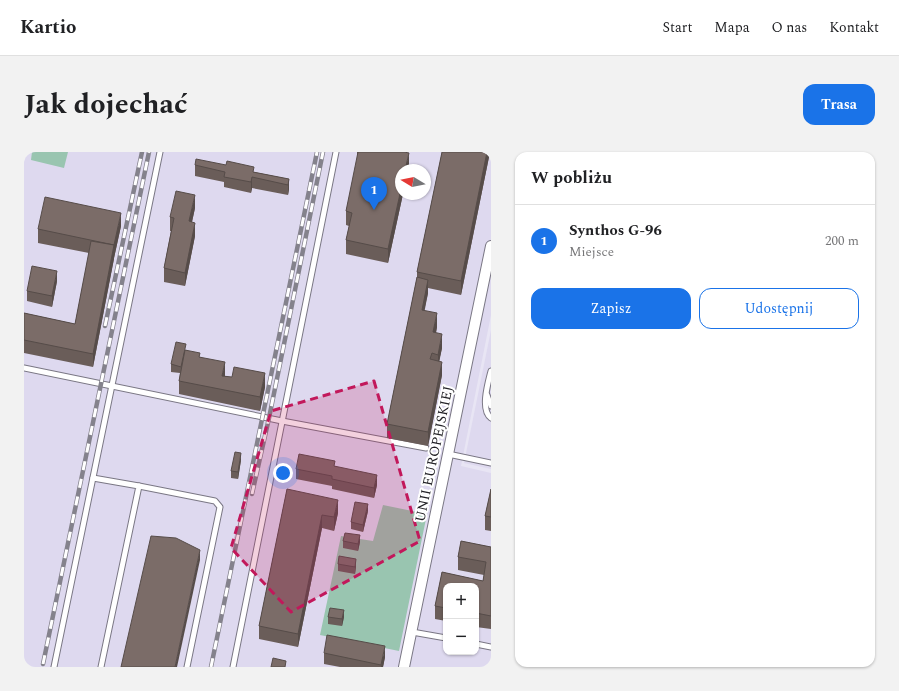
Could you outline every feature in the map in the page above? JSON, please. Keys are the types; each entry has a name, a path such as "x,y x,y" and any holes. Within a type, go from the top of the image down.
{"street":[{"name":"UNII EUROPEJSKIEJ","path":"404,667 448,454 489,271 491,246"}],"lane":[{"path":"54,667 160,152"},
{"path":"233,667 336,152"},
{"path":"24,368 282,421 426,448"},
{"path":"491,371 486,393 485,406 488,416 491,418"},
{"path":"486,393 491,406"},
{"path":"448,454 491,463"},
{"path":"93,478 215,501 220,507 187,667"},
{"path":"101,667 139,486"},
{"path":"412,632 443,637"},
{"path":"479,645 491,647"}],"highlighted area":[{"path":"374,381 420,541 291,612 231,548 271,411"}],"shaded area":[{"path":"24,152 491,152 491,315 461,466 491,473 491,667 24,667"},
{"path":"491,330 491,469 464,463"}],"green space":[{"path":"32,152 68,152 64,168 31,160"},
{"path":"383,505 427,514 399,651 320,635 341,536 373,541"}],"building":[{"path":"358,152 409,153 406,164 395,164 395,200 399,200 388,249 346,240 352,213 346,211"},
{"path":"442,152 487,152 461,281 417,272"},
{"path":"196,159 226,165 227,161 254,167 253,172 289,179 288,185 252,177 251,182 224,177 225,172 195,165"},
{"path":"176,191 195,195 189,221 195,223 185,273 164,268 174,218 170,217"},
{"path":"45,197 121,213 114,245 38,229"},
{"path":"91,241 114,245 93,354 24,340 24,313 75,324"},
{"path":"32,266 57,271 52,296 27,291"},
{"path":"417,277 428,280 422,310 437,313 433,332 442,334 438,355 432,353 430,359 442,362 428,432 387,424"},
{"path":"176,342 186,344 181,367 171,364"},
{"path":"185,350 200,353 199,357 225,362 222,376 232,377 234,367 265,373 260,397 179,381"},
{"path":"235,452 241,453 238,472 231,471"},
{"path":"299,454 335,461 334,466 377,475 374,488 332,479 332,476 296,469"},
{"path":"287,489 338,500 334,517 322,515 298,634 259,626"},
{"path":"491,489 491,517 485,516"},
{"path":"355,502 368,504 363,525 351,522"},
{"path":"345,533 360,535 358,544 343,541"},
{"path":"151,536 176,538 200,550 175,667 121,667"},
{"path":"461,541 491,547 491,616 479,614 479,583 443,583 443,607 435,606 442,572 483,581 486,562 458,557"},
{"path":"339,556 356,559 355,567 338,564"},
{"path":"330,608 344,610 342,619 328,617"},
{"path":"327,635 385,646 381,665 324,653"},
{"path":"273,658 286,661 285,667 271,667"}],"railway":[{"path":"105,326 142,152"},
{"path":"43,664 149,152"},
{"path":"211,667 317,152"},
{"path":"252,494 323,152"}],"place":[{"name":"Synthos G-96","path":"374,210"}]}
